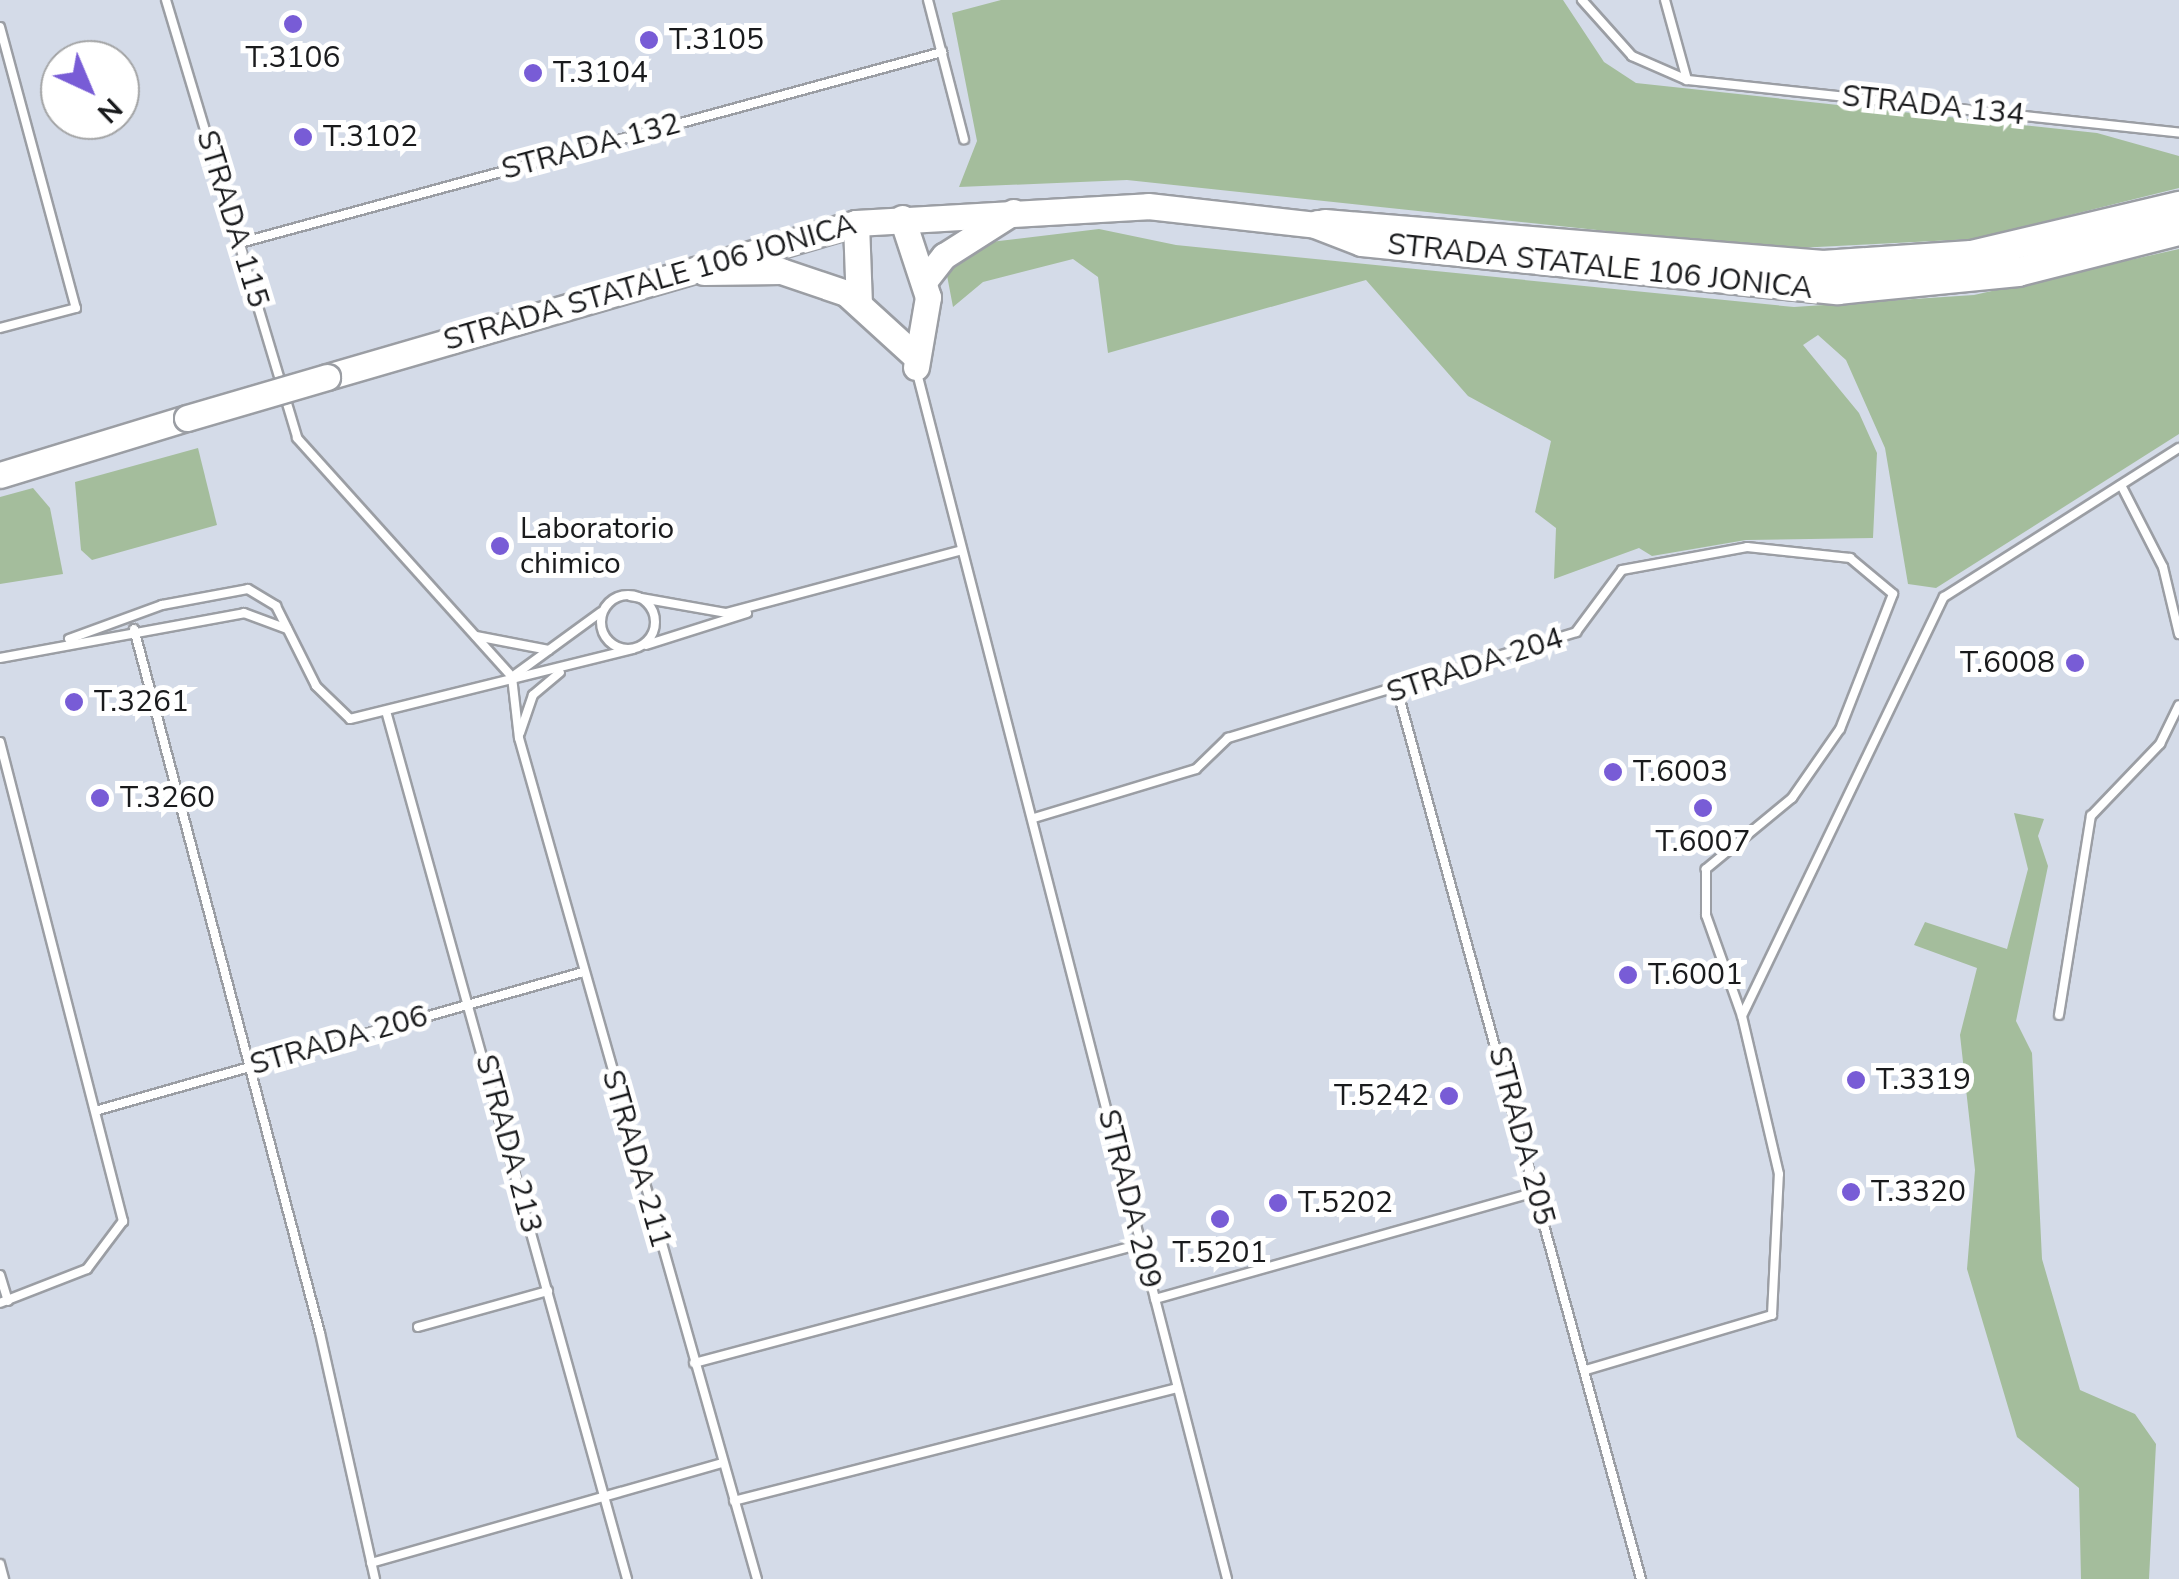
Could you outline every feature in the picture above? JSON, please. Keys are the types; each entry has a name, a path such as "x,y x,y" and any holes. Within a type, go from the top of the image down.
{"highway":[{"name":"STRADA STATALE 106 JONICA","path":"1318,225 1366,221 1823,265 1971,255 2179,206"},
{"name":"STRADA STATALE 106 JONICA","path":"1318,225 1362,242 1838,290 2018,272 2179,230"}],"main road":[{"name":"STRADA STATALE 106 JONICA","path":"0,475 664,272 856,223 1022,208 1148,206 1318,225"},
{"path":"925,280 966,239 1022,208"},
{"path":"902,218 925,280 914,360"},
{"path":"856,223 858,304"},
{"path":"664,272 781,271 858,304 914,360"}],"lane":[{"name":"STRADA 115","path":"166,0 296,438 472,635"},
{"path":"928,0 964,139"},
{"name":"STRADA 134","path":"1582,0 1632,56 1686,80 2179,133"},
{"path":"1665,0 1686,80"},
{"path":"0,27 76,308 0,328"},
{"name":"STRADA 132","path":"240,242 942,52"},
{"name":"STRADA 209","path":"914,360 1227,1579"},
{"path":"1586,1370 1772,1315 1779,1174 1742,1016 1944,597 2179,448"},
{"path":"2120,485 2163,567 2179,634"},
{"name":"STRADA 204","path":"1034,818 1196,769 1228,738 1398,693 1576,632 1632,568 1746,547 1850,558 1893,594 1840,729 1792,798 1706,869 1706,915 1742,1016"},
{"path":"0,658 232,587 267,597 338,714 386,711 512,677 562,671 755,609 962,550"},
{"path":"512,677 607,606 630,596 708,614 755,609"},
{"path":"630,596 655,617 636,648"},
{"path":"607,606 608,640 636,648"},
{"path":"70,638 244,613 287,630"},
{"path":"134,628 249,1067 375,1579"},
{"path":"472,635 549,650"},
{"path":"472,635 512,677"},
{"path":"519,738 534,695 562,671"},
{"name":"STRADA 211","path":"512,677 519,738 757,1579"},
{"name":"STRADA 205","path":"1398,693 1641,1579"},
{"path":"2060,1015 2091,816 2160,744 2179,705"},
{"name":"STRADA 213","path":"386,711 627,1579"},
{"path":"0,742 123,1220 86,1268 4,1302 0,1274"},
{"name":"STRADA 206","path":"95,1111 584,972"},
{"path":"1154,1299 1536,1192"},
{"path":"694,1363 1141,1244"},
{"path":"418,1327 548,1291"},
{"path":"734,1501 1176,1388"},
{"path":"371,1564 723,1464"},
{"path":"0,1564 4,1579"}],"shaded area":[{"path":"0,0 2179,0 2179,1579 0,1579"}],"green space":[{"path":"1001,0 1563,0 1604,62 1636,83 2097,133 2179,156 2179,188 1973,239 1776,249 1127,180 959,187 977,141 952,13"},
{"path":"1099,229 1176,245 1794,307 1974,295 2179,249 2179,434 1936,588 1908,584 1885,448 1846,360 1818,335 1803,345 1859,413 1877,453 1873,538 1746,540 1652,556 1639,548 1554,579 1556,528 1535,512 1551,441 1468,396 1366,280 1108,353 1098,277 1073,259 983,282 953,307 945,265 982,243"},
{"path":"198,448 217,525 92,560 81,550 75,482"},
{"path":"33,488 50,508 63,574 0,584 0,497"},
{"path":"2014,813 2044,819 2038,836 2048,866 2016,1021 2032,1053 2042,1259 2080,1390 2135,1414 2156,1444 2149,1579 2081,1579 2079,1488 2017,1437 1967,1269 1975,1170 1960,1035 1977,968 1914,945 1925,922 2007,949 2028,869"}],"place":[{"name":"T.3106","path":"293,24"},
{"name":"T.3105","path":"649,40"},
{"name":"T.3104","path":"533,73"},
{"name":"T.3102","path":"303,137"},
{"name":"Laboratorio chimico","path":"500,546"},
{"name":"T.6008","path":"2075,663"},
{"name":"T.3261","path":"74,702"},
{"name":"T.6003","path":"1613,772"},
{"name":"T.3260","path":"100,798"},
{"name":"T.6007","path":"1703,808"},
{"name":"T.6001","path":"1628,975"},
{"name":"T.3319","path":"1856,1080"},
{"name":"T.5242","path":"1449,1096"},
{"name":"T.3320","path":"1851,1192"},
{"name":"T.5202","path":"1278,1203"},
{"name":"T.5201","path":"1220,1219"}]}
